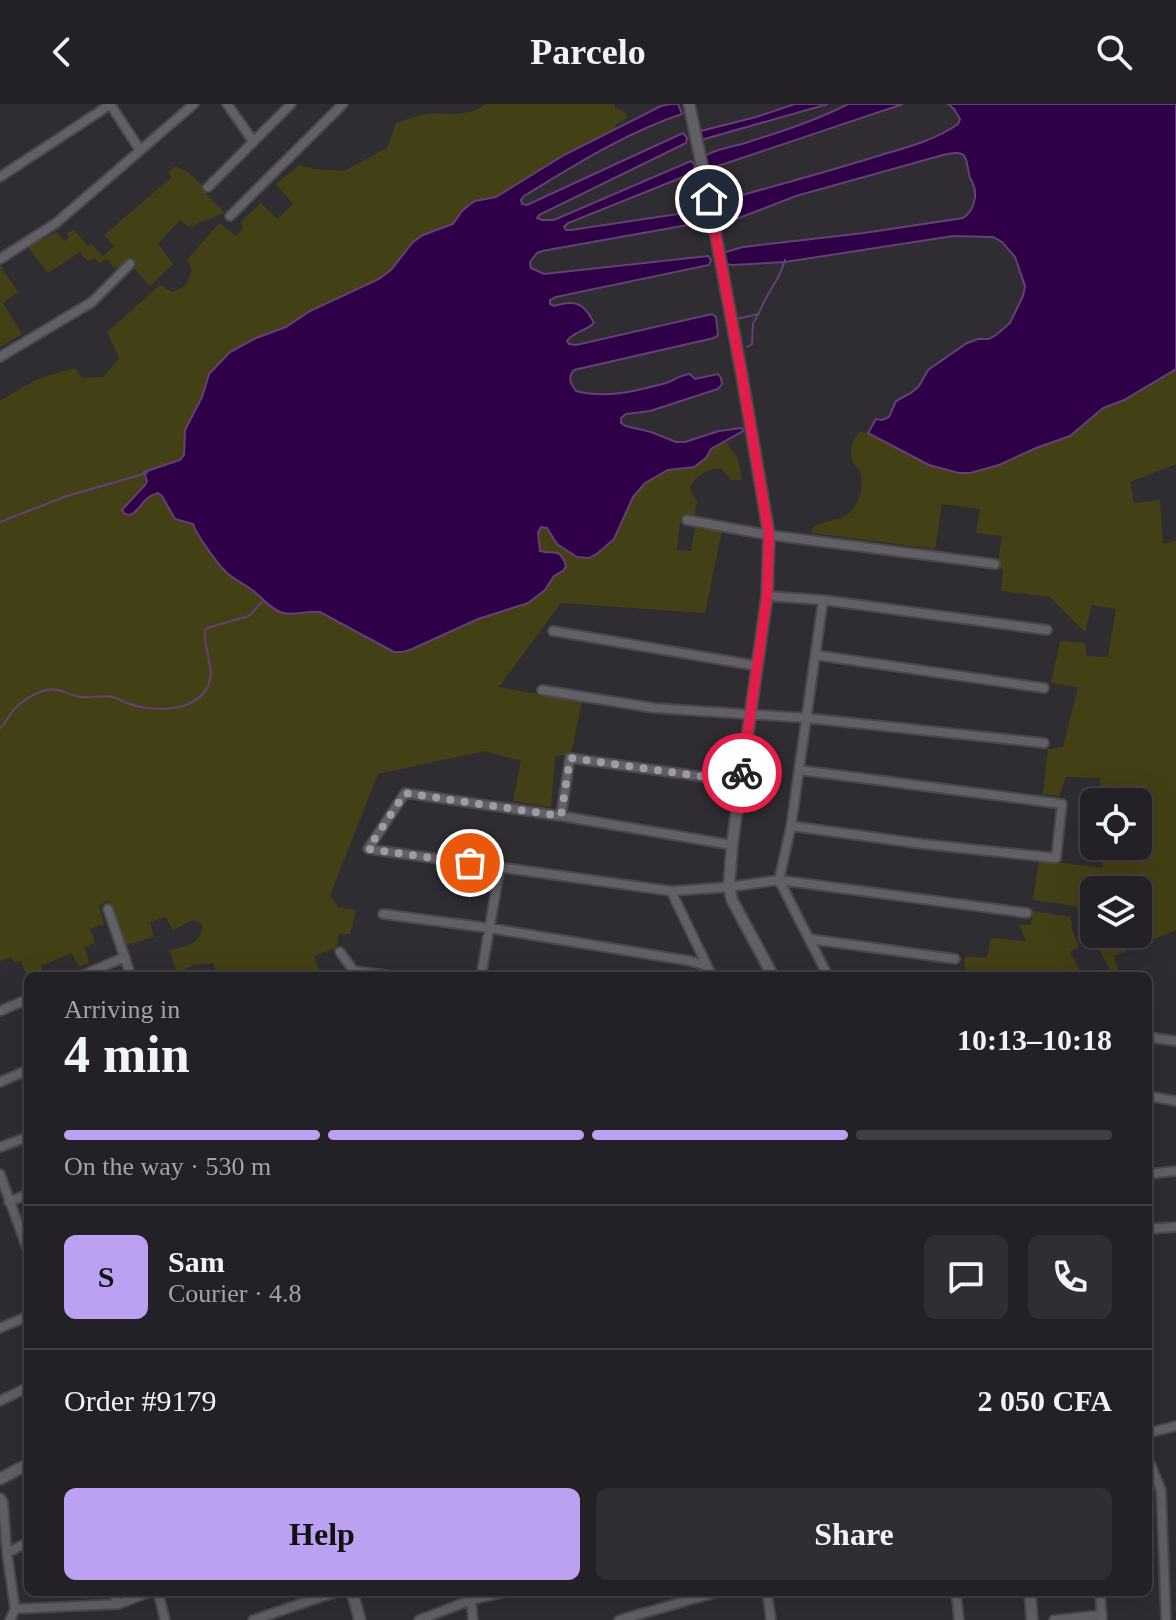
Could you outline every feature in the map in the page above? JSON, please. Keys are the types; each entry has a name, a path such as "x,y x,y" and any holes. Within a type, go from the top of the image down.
{"street":[{"path":"0,177 110,104 140,150"},
{"path":"0,259 56,223 194,104"},
{"path":"227,104 253,141"},
{"path":"208,187 291,104"},
{"path":"230,216 343,104"},
{"path":"689,104 742,376 769,535 767,596 732,845 729,887 732,900 767,972"},
{"path":"0,357 92,302 130,264"},
{"path":"687,520 769,535 995,564"},
{"path":"767,596 823,600 1047,630"},
{"path":"823,600 791,826 779,880 826,972"},
{"path":"553,631 758,666"},
{"path":"815,655 1044,688"},
{"path":"542,690 654,708 806,718 1044,743"},
{"path":"561,816 570,758 741,782"},
{"path":"791,826 1056,858 1062,804 799,770"},
{"path":"732,845 405,793 368,849 671,891 779,880 1027,913"},
{"path":"482,972 500,867"},
{"path":"671,891 710,972"},
{"path":"108,909 130,972"},
{"path":"383,914 690,961 710,972"},
{"path":"810,939 955,959"},
{"path":"340,952 355,972"},
{"path":"90,972 125,957"},
{"path":"0,1011 24,1001"},
{"path":"1152,1038 1176,1041"},
{"path":"0,1082 24,1072"},
{"path":"1152,1097 1176,1101"},
{"path":"0,1147 24,1138"},
{"path":"1152,1174 1176,1171"},
{"path":"0,1174 24,1241"},
{"path":"9,1202 24,1196"},
{"path":"1152,1229 1176,1227"},
{"path":"0,1328 24,1318"},
{"path":"0,1401 24,1389"},
{"path":"1152,1432 1176,1426"},
{"path":"0,1479 24,1466"},
{"path":"1152,1474 1161,1490 1166,1620"},
{"path":"0,1498 3,1502 15,1609 10,1620"},
{"path":"7,1553 24,1544"},
{"path":"114,1596 119,1604"},
{"path":"15,1609 119,1604 140,1596"},
{"path":"159,1596 165,1620"},
{"path":"253,1620 324,1596"},
{"path":"353,1596 360,1620"},
{"path":"419,1620 472,1596 473,1620"},
{"path":"619,1620 704,1596"},
{"path":"768,1596 771,1620"},
{"path":"948,1620 958,1619 956,1596"},
{"path":"1030,1596 1032,1620"},
{"path":"1054,1620 1102,1618 1100,1596"}],"shaded area":[{"path":"485,104 615,104 615,108 625,112 627,118 615,125 616,129 564,155 496,197 475,201 462,211 453,224 423,235 379,279 310,311 286,327 256,338 209,374 202,397 185,430 184,455 180,460 144,472 142,489 125,514 135,512 148,498 158,493 175,519 193,524 226,572 275,610 287,614 320,612 394,652 412,649 478,619 528,603 564,570 560,555 540,551 539,528 547,528 557,544 577,557 589,558 614,539 633,497 645,483 668,470 694,467 706,458 711,449 725,441 738,458 742,480 731,480 722,469 712,469 699,476 690,487 697,500 694,518 687,517 680,523 677,550 691,551 695,528 722,531 705,613 561,603 499,687 582,702 571,754 555,756 551,807 513,801 521,761 485,751 378,774 330,895 338,907 356,910 350,934 339,934 337,947 314,956 320,972 216,972 213,963 195,965 177,972 169,950 187,946 196,940 202,931 202,924 193,920 173,930 165,917 150,922 154,937 124,946 109,901 99,905 104,924 90,929 95,943 85,947 89,963 79,967 72,953 41,966 42,972 25,972 21,961 14,962 11,957 0,961 0,401 37,379 75,368 82,378 103,377 119,358 107,332 160,285 173,292 186,285 192,270 187,260 219,223 236,236 243,228 240,222 261,203 277,219 293,204 276,184 299,165 344,171 387,148 396,123 424,115 464,113"},
{"path":"678,104 682,114 640,130 601,150 521,200 522,204 527,205 683,133 686,143 537,218 554,220 691,161 695,165 688,175 564,227 571,230 698,211 703,216 699,223 542,251 530,262 531,268 544,274 708,256 711,260 709,265 550,300 554,306 578,304 590,316 594,323 567,341 576,345 712,314 716,317 718,335 714,338 574,370 570,381 576,391 610,394 655,386 690,374 695,379 718,374 722,384 718,389 650,411 626,414 621,418 621,423 676,442 719,431 742,428 743,431 711,449 706,458 694,467 668,470 645,483 633,497 614,539 598,553 589,558 577,557 557,544 547,528 541,527 538,533 540,551 556,552 566,566 554,576 545,590 528,603 478,619 412,649 394,652 320,612 288,614 272,608 226,572 193,524 175,519 158,493 130,515 122,510 145,485 144,472 180,460 184,455 185,430 202,397 209,374 230,352 379,279 391,270 413,242 453,224 462,211 475,201 496,197 564,155 661,106"},
{"path":"795,104 828,104 701,140 697,132 756,117"},
{"path":"848,104 903,104 712,168 706,166 703,157 712,152 797,126"},
{"path":"948,104 1176,104 1176,369 1124,400 1103,408 1070,436 999,465 970,473 929,465 868,433 876,419 889,417 896,401 919,386 928,370 967,343 989,339 1010,323 1025,286 1015,257 1002,242 993,237 953,236 785,262 733,265 725,264 722,253 743,247 963,218 972,207 975,193 965,157 958,153 943,155 796,196 716,224 713,203 932,138 958,124 960,119"},
{"path":"176,166 189,173 208,191 206,194 225,213 189,227 180,220 158,244 173,264 150,286 127,260 115,269 107,259 99,263 95,258 87,261 80,252 48,273 26,245 56,232 65,241 69,237 67,233 74,230 88,246 91,244 103,256 114,246 104,235 172,177 168,172"},
{"path":"0,265 18,292 3,303 22,334 0,347"},
{"path":"1176,369 1176,464 1130,482 1134,503 1160,500 1163,544 1176,541 1176,930 1152,940 1152,876 1080,876 1080,914 1076,906 1033,900 1039,860 1103,868 1102,860 1152,860 1152,788 1100,788 1100,778 1066,777 1059,796 1043,794 1048,749 1063,747 1078,687 1051,683 1060,641 1085,643 1087,656 1108,657 1116,609 1092,605 1085,632 1050,597 1001,591 1003,569 997,568 1002,536 976,533 980,509 942,504 935,549 812,533 812,528 844,517 858,501 861,477 851,450 860,432 868,433 929,465 959,473 999,465 1070,436 1103,408 1124,400"},
{"path":"1033,911 1070,917 1079,946 1070,952 1081,972 968,972 964,965 965,956 987,958 991,938 1026,941 1019,925 1031,924"},
{"path":"1098,948 1133,948 1114,956 1119,972 1111,972"}],"waterway":[{"path":"747,347 752,344 753,323 785,260"},
{"path":"735,319 759,314"},
{"path":"0,522 67,496 147,473"},
{"path":"0,728 22,702 50,689 81,697 113,697 145,708 170,708 193,702 202,695 210,680 205,638 207,628 249,616 263,601"}],"way so far":[{"path":"470,863 368,849 405,793 561,816 570,758 741,782 742,773"}],"route":[{"path":"709,199 769,535 767,596 742,773"}]}
